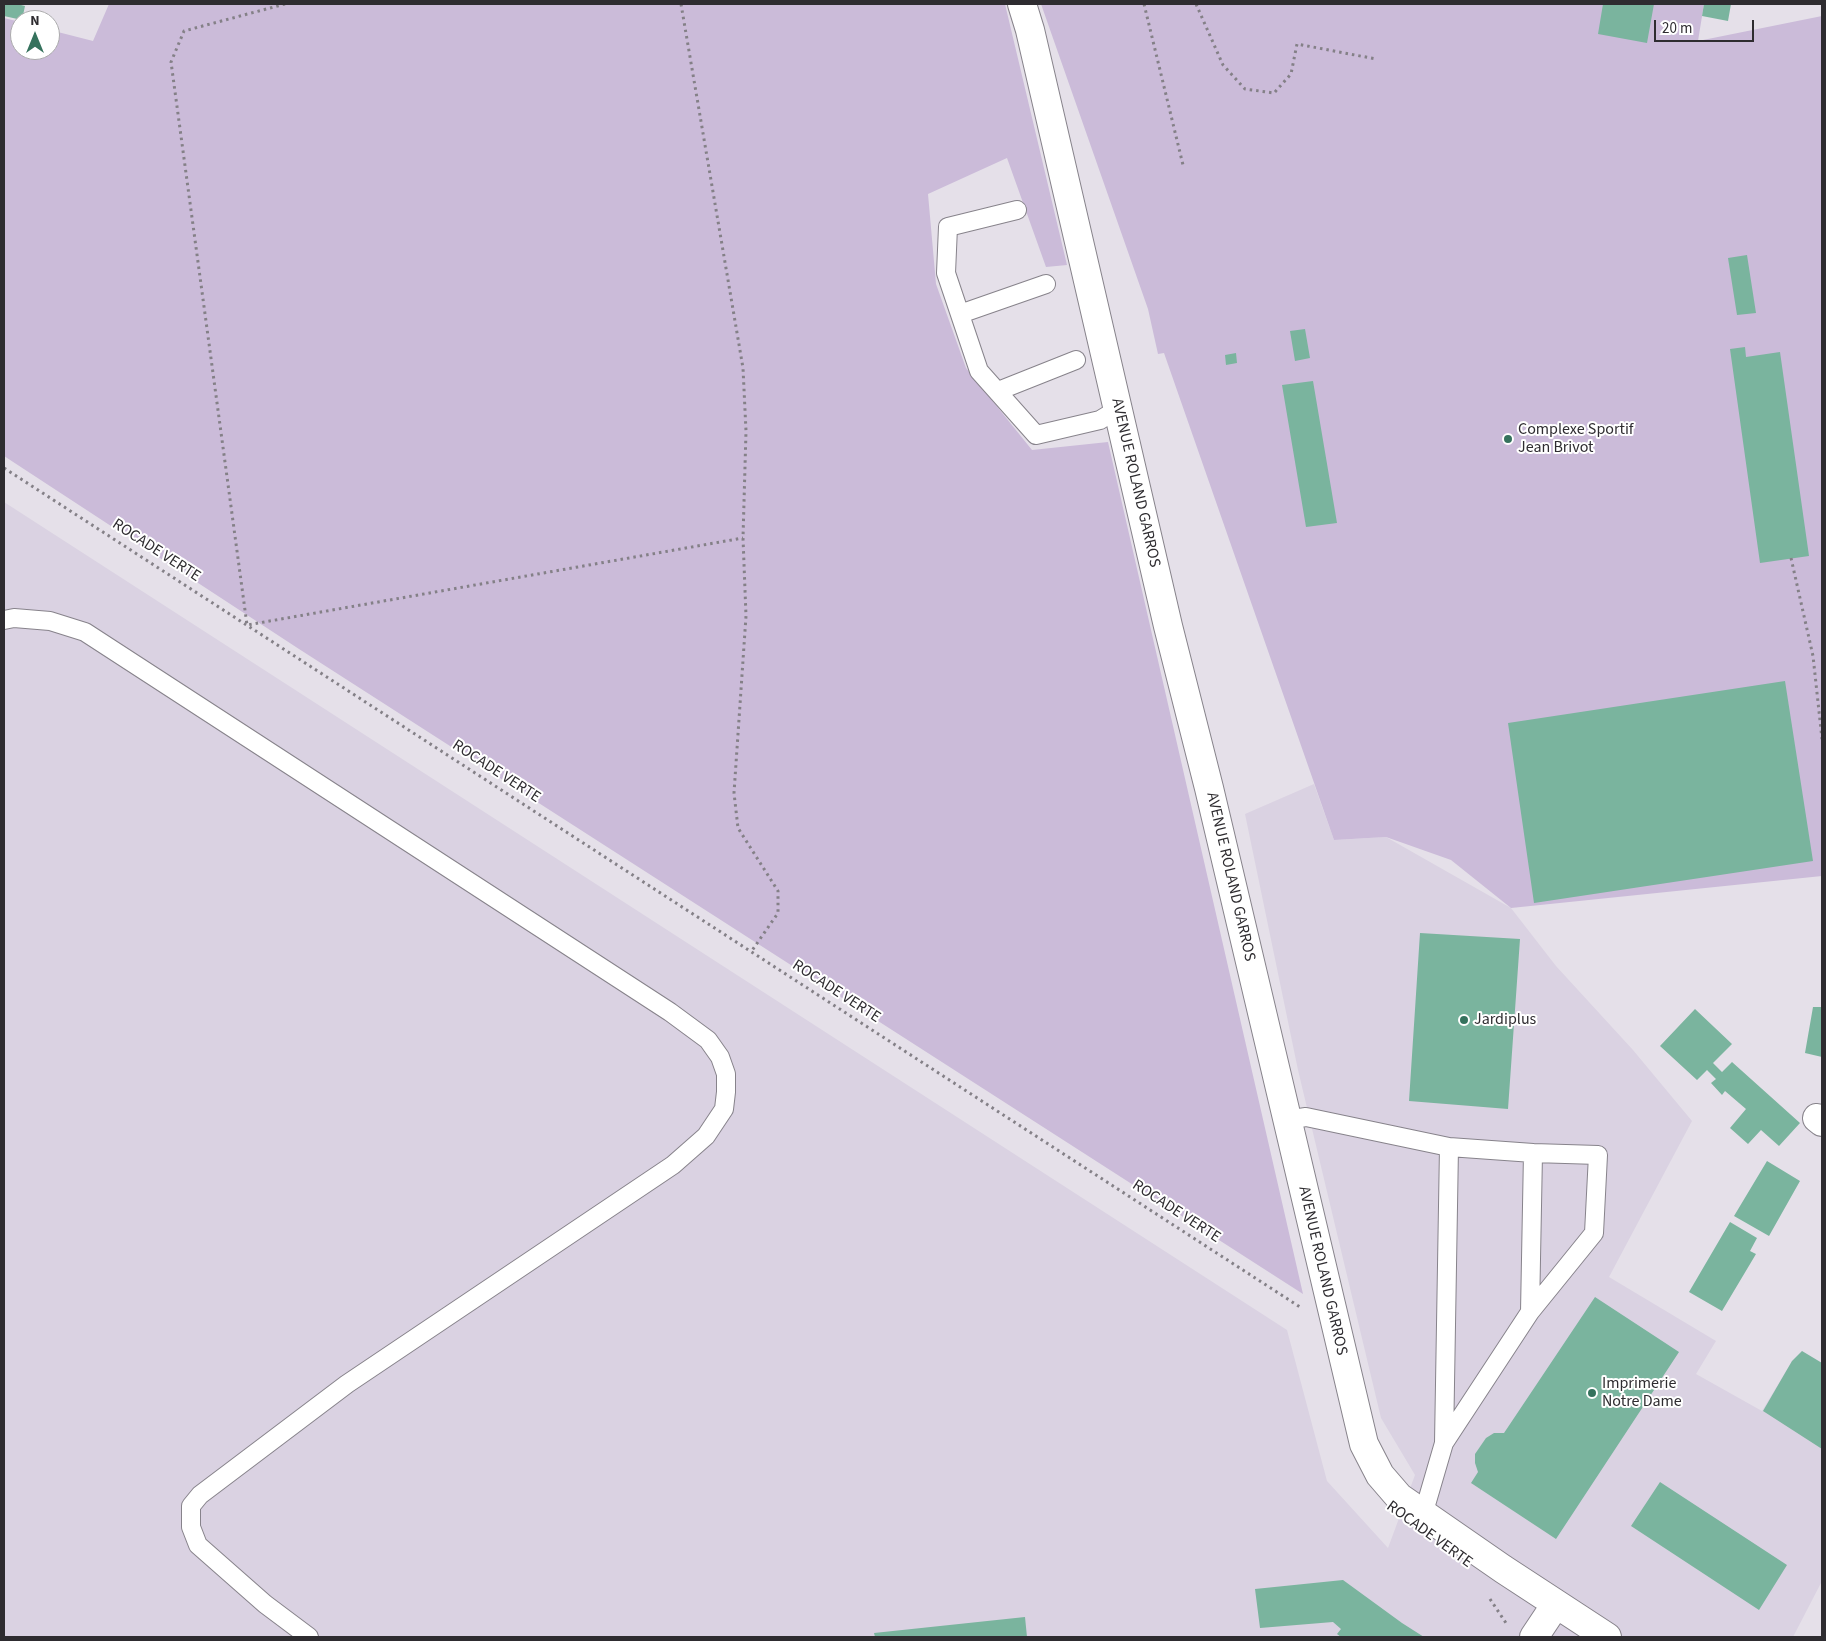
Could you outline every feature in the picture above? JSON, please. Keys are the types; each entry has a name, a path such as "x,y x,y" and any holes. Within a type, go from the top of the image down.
{"street":[{"name":"AVENUE ROLAND GARROS","path":"1022,4 1030,30 1364,1444 1380,1475 1399,1497 1423,1515 1607,1637"},
{"path":"1523,1632 1556,1604"}],"lane":[{"path":"1017,210 948,227 946,272 980,371 1036,435 1100,420 1118,409"},
{"path":"960,314 1046,284"},
{"path":"998,391 1076,360"},
{"path":"4,620 14,618 50,621 85,632 670,1012 708,1040 720,1057 726,1074 724,1109 706,1136 673,1165 347,1384 200,1495 191,1506 191,1527 198,1545 266,1604 309,1637"},
{"path":"1286,1120 1306,1117 1449,1147 1598,1155 1594,1233 1530,1312 1444,1443"},
{"path":"1423,1515 1444,1443 1449,1147"},
{"path":"1530,1312 1533,1153"}],"path":[{"path":"285,4 184,31 171,62 247,625 743,538"},
{"path":"681,4 743,368 746,431 743,538 746,616 734,793 738,828 778,891 778,913 752,952"},
{"path":"1144,4 1184,165"},
{"path":"1196,4 1223,65 1245,89 1274,93 1291,74 1297,44 1376,59"},
{"name":"ROCADE VERTE","path":"4,468 1305,1311"},
{"path":"1790,558 1813,656 1822,739"},
{"path":"1488,1595 1504,1621 1523,1632"}],"shaded area":[{"path":"109,4 1005,4 1067,265 1046,267 1007,158 928,194 936,284 966,368 1032,450 1108,442 1303,1294 299,649 4,456 4,18 10,20 10,60 60,60 60,33 93,41"},
{"name":"Complexe Sportif Jean Brivot","path":"1041,4 1704,4 1698,41 1822,16 1822,876 1511,908 1451,860 1386,837 1334,840 1164,353 1158,354 1148,309"},
{"path":"4,502 1287,1330 1327,1481 1388,1548 1415,1475 1381,1418 1298,1070 1245,814 1314,784 1334,840 1386,837 1511,908 1556,966 1633,1050 1692,1121 1609,1277 1716,1341 1696,1374 1762,1411 1792,1361 1802,1351 1822,1363 1822,1581 1793,1637 4,1637"}],"building":[{"path":"4,4 25,6 24,10 10,10 10,17 4,16"},
{"path":"1603,4 1654,4 1647,43 1598,34"},
{"path":"1704,4 1731,4 1728,21 1702,16"},
{"path":"1747,255 1756,313 1737,315 1728,258"},
{"path":"1305,329 1310,358 1295,361 1290,331"},
{"path":"1745,347 1746,357 1780,352 1809,556 1760,563 1730,349"},
{"path":"1236,353 1237,363 1226,365 1225,355"},
{"path":"1313,381 1337,523 1306,527 1282,385"},
{"path":"1785,681 1813,861 1534,903 1508,723"},
{"name":"Jardiplus","path":"1420,933 1520,939 1508,1109 1409,1101"},
{"path":"1813,1007 1822,1007 1822,1057 1805,1053"},
{"path":"1695,1009 1732,1044 1713,1063 1722,1072 1732,1062 1800,1123 1779,1146 1761,1130 1748,1144 1730,1128 1746,1109 1725,1091 1722,1095 1711,1083 1716,1079 1707,1070 1697,1080 1660,1046"},
{"path":"1767,1161 1800,1181 1769,1236 1734,1216"},
{"path":"1730,1222 1757,1238 1750,1251 1756,1254 1722,1311 1689,1292"},
{"name":"Imprimerie Notre Dame","path":"1595,1297 1679,1352 1556,1539 1471,1483 1478,1472 1475,1454 1486,1438 1494,1433 1504,1433"},
{"path":"1802,1351 1822,1363 1822,1449 1763,1411 1792,1361"},
{"path":"1660,1482 1787,1565 1759,1610 1631,1526"},
{"path":"1343,1580 1424,1637 1341,1637 1337,1634 1341,1629 1333,1622 1260,1628 1255,1589"},
{"path":"1025,1617 1027,1637 875,1637 874,1633"}],"place":[{"name":"Complexe Sportif Jean Brivot","path":"1508,439"},
{"name":"Jardiplus","path":"1464,1020"},
{"name":"Imprimerie Notre Dame","path":"1592,1393"}]}
